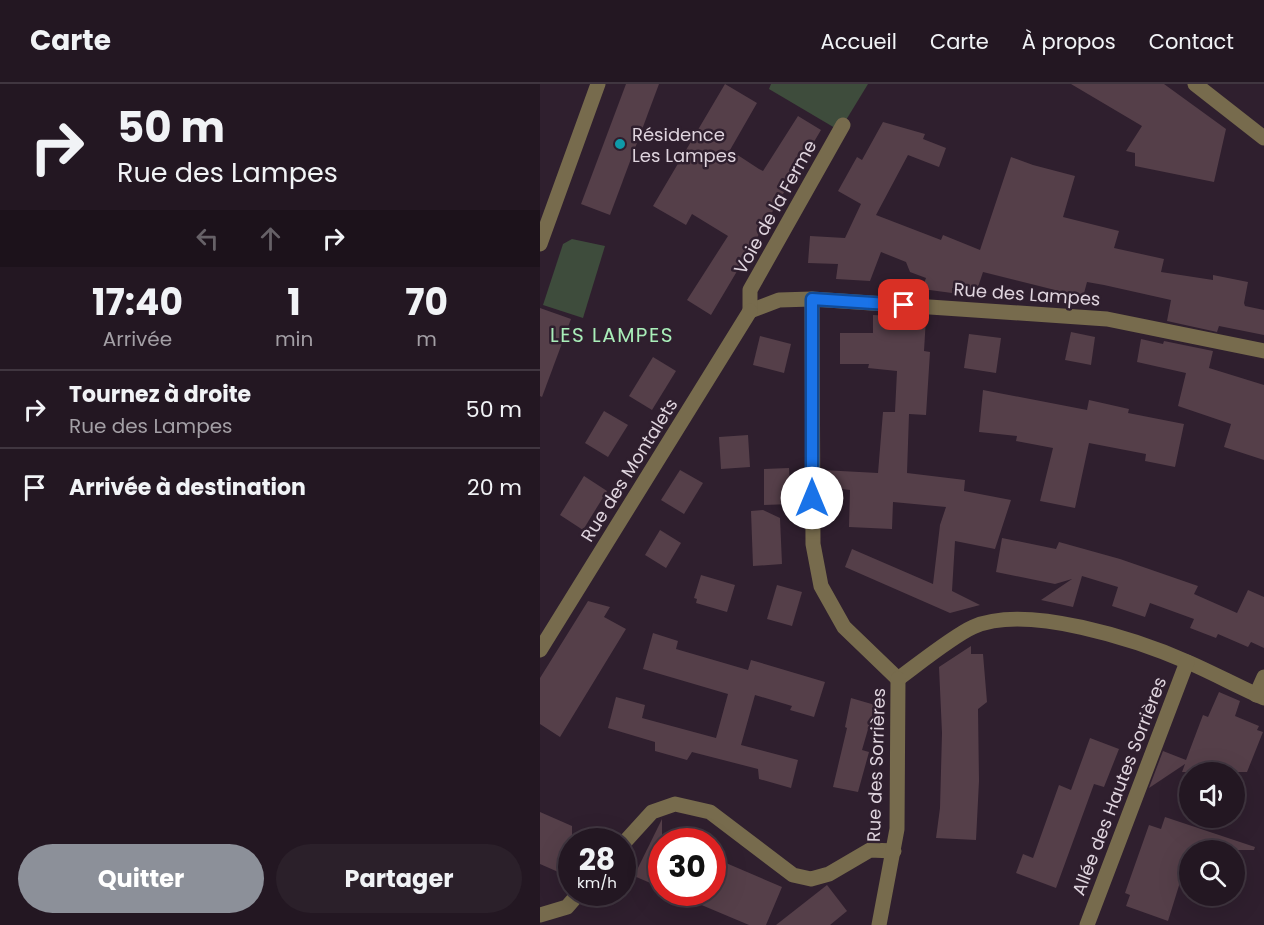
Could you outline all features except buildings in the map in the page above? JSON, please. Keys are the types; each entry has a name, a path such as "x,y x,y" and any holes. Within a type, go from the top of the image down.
{"street":[{"path":"540,244 598,84"},
{"path":"1195,84 1264,138"},
{"name":"Voie de la Ferme","path":"750,311 750,290 843,125"},
{"path":"812,299 813,544 821,586 844,627 898,680"},
{"name":"Rue des Lampes","path":"750,311 779,300 812,299 1107,319 1264,351"},
{"name":"Rue des Montalets","path":"540,650 750,311"},
{"name":"Rue des Sorrières","path":"879,925 897,829 898,680 973,627 1009,618 1044,621 1110,635 1188,662 1260,697"},
{"name":"Allée des Hautes Sorrières","path":"1087,925 1188,662"},
{"path":"1260,697 1264,677"},
{"path":"636,830 652,812 675,804 710,812 794,874 811,879 829,874 870,850 894,851"},
{"path":"540,915 568,906"}],"green space":[{"path":"771,84 868,84 843,125 835,128 769,89"},
{"path":"572,239 605,246 583,318 543,305 563,244"}],"place":[{"name":"Résidence Les Lampes","path":"620,144"}],"district":[{"name":"LES LAMPES","path":"612,335"}],"route":[{"path":"812,498 812,299 904,305"}]}
